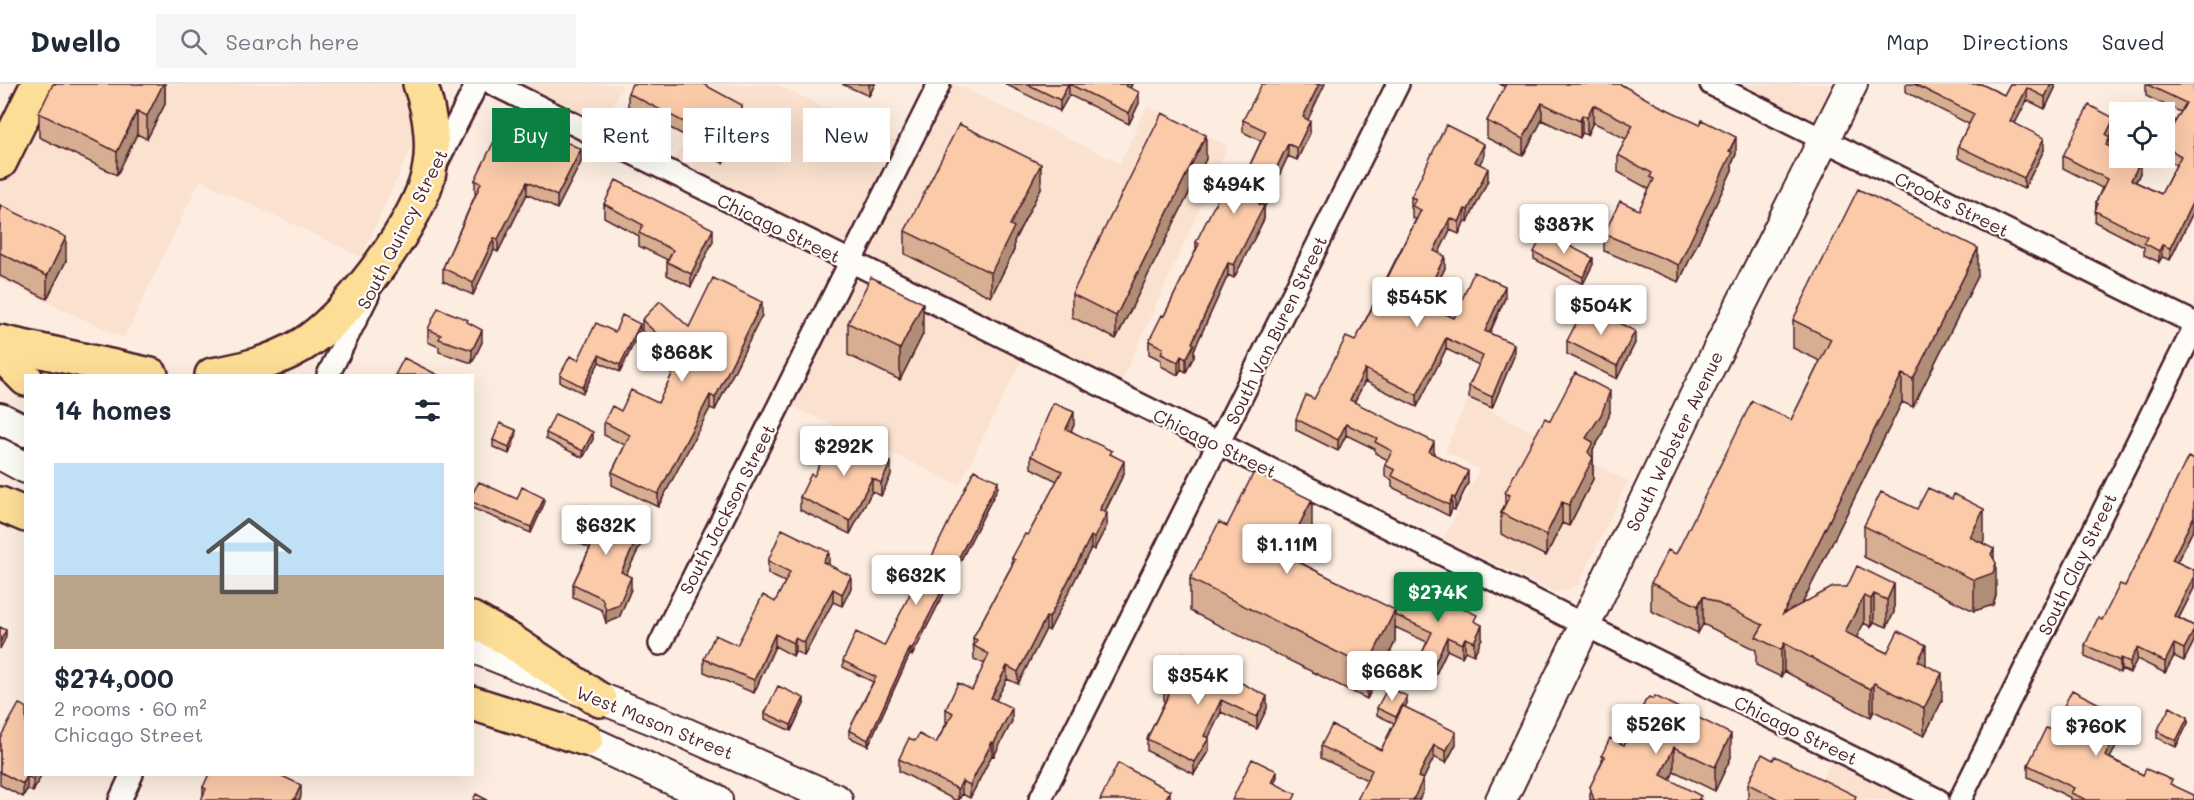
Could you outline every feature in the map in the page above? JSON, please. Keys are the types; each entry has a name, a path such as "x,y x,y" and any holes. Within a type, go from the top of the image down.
{"main road":[{"path":"0,162 38,84"},
{"path":"420,84 428,112 430,134 431,152 426,184"},
{"name":"South Webster Avenue","path":"1501,800 1694,398 1852,84"},
{"name":"South Quincy Street","path":"385,260 426,184"},
{"path":"216,374 265,363 304,344 338,314 385,260"},
{"path":"0,342 146,374"},
{"path":"0,352 24,377"},
{"path":"0,382 24,394"},
{"path":"0,454 24,467"},
{"path":"0,504 24,514"},
{"path":"474,620 511,641 600,700"},
{"name":"West Mason Street","path":"474,648 660,722 837,800"},
{"path":"474,690 717,800"},
{"path":"474,704 586,739"}],"street":[{"name":"South Quincy Street","path":"426,184 477,84"},
{"name":"Chicago Street","path":"493,84 1938,800"},
{"name":"South Jackson Street","path":"660,644 939,84"},
{"name":"South Van Buren Street","path":"1040,800 1398,84"},
{"name":"Crooks Street","path":"1711,84 2194,323"},
{"name":"South Quincy Street","path":"328,374 385,260"},
{"name":"South Clay Street","path":"1960,800 2194,328"},
{"path":"120,800 131,776"}],"shaded area":[{"path":"24,84 420,84 428,112 361,257 200,180 124,338 0,280 0,162"},
{"path":"493,84 624,84 611,108 582,108 582,130 570,124 570,108 539,108"},
{"path":"686,84 775,84 826,108 803,108 803,162 890,162 890,138 908,146 939,84 955,84 1120,163 1147,106 1228,146 1116,394 1027,350 959,485 781,401 850,263 667,172 683,144 683,162 791,162 791,108 704,108 710,97"},
{"path":"1711,84 1852,84 1824,141"},
{"path":"1468,399 1628,481 1579,584 1555,592 1443,539 1479,470 1445,451"},
{"path":"1831,760 1913,800 1812,800"}],"building":[{"path":"53,84 163,84 147,116 137,111 117,152 39,113"},
{"path":"632,84 703,84 742,105 741,108 683,108 683,122 671,115 671,108 657,108 628,93"},
{"path":"1027,84 1068,84 1060,100"},
{"path":"1069,84 1127,84 1126,86 1139,92 1129,113"},
{"path":"1262,84 1319,84 1303,117 1310,121 1297,148 1288,144 1259,204 1264,206 1234,265 1228,263 1186,359 1181,356 1178,362 1161,354 1163,348 1149,341 1162,315 1164,316 1199,244 1196,242 1221,192 1235,197 1266,131 1243,120"},
{"path":"1506,84 1620,84 1700,125 1702,120 1736,137 1729,151 1732,152 1679,265 1604,234 1620,201 1639,210 1654,179 1650,177 1652,173 1618,155 1633,125 1593,105 1587,117 1582,115 1580,121 1542,103 1523,139 1487,121"},
{"path":"1914,84 1981,84 2004,95 2010,84 2051,84 2045,97 2027,88 2010,121 2044,138 2024,178 1958,146 1974,114"},
{"path":"2146,84 2194,84 2194,199 2170,248 2162,245 2159,251 2144,243 2147,237 2095,211 2098,204 2096,202 2107,179 2063,156 2089,105 2109,115 2109,129 2106,135 2109,139 2106,145 2109,146 2109,168 2137,168 2131,180 2161,194 2181,156 2175,152 2175,122 2186,103"},
{"path":"1162,113 1206,135 1116,316 1072,294"},
{"path":"959,124 1041,164 1010,225 1014,227 991,273 905,231"},
{"path":"1446,125 1484,144 1475,162 1488,168 1468,210 1465,209 1459,222 1450,218 1434,251 1445,256 1422,302 1454,318 1474,272 1505,286 1485,331 1514,344 1492,397 1469,386 1483,356 1446,338 1417,395 1365,369 1350,400 1434,442 1429,452 1468,471 1455,498 1452,497 1449,505 1392,476 1395,470 1385,465 1392,451 1375,442 1377,438 1346,424 1338,440 1296,419 1306,395 1314,399 1346,337 1355,341 1386,281 1421,210 1412,206 1416,199 1411,197"},
{"path":"570,144 581,149 557,196 527,182 498,239 494,238 473,283 443,268 481,183 475,180 492,145 492,162 570,162"},
{"path":"616,180 713,229 691,274 667,262 673,250 639,233 643,225 604,204"},
{"path":"1858,189 1978,248 1913,379 1902,374 1783,614 1833,587 1847,587 1857,566 1894,584 1887,600 1874,594 1871,599 1864,596 1845,632 1887,653 1898,631 1926,645 1918,661 1942,673 1924,708 1874,683 1871,689 1862,685 1784,643 1781,650 1756,637 1763,625 1703,596 1698,606 1651,583 1668,550 1676,554 1752,401 1791,420 1831,339 1793,320"},
{"path":"0,205 66,237 47,276 0,253"},
{"path":"1544,233 1593,258 1583,277 1534,252"},
{"path":"871,277 923,303 900,349 848,323"},
{"path":"713,278 762,302 715,398 710,395 658,494 612,472 630,435 604,422 612,406 621,411 631,390 658,403 681,356 642,320 660,301 689,327"},
{"path":"1585,306 1635,331 1617,366 1567,341"},
{"path":"438,308 468,320 467,322 482,330 472,350 439,339 441,335 428,329"},
{"path":"622,315 640,324 620,365 599,355 583,387 560,375 570,356 578,360 596,323 615,332"},
{"path":"404,358 436,374 396,374"},
{"path":"1575,373 1610,391 1601,415 1586,438 1593,442 1588,452 1593,458 1569,505 1562,502 1546,535 1501,513 1510,495 1505,493 1517,469 1545,418 1550,421"},
{"path":"1053,403 1074,412 1066,429 1112,451 1110,454 1124,461 1101,506 1100,510 1107,513 1094,538 1091,536 1049,618 1046,617 1018,672 1007,666 991,698 1012,708 970,785 962,781 958,789 899,759 909,738 915,741 919,734 936,743 953,713 946,709 958,683 972,690 989,654 974,646 977,640 973,638 1015,560 1012,558 1025,534 1028,535 1062,471 1031,456"},
{"path":"555,414 593,432 583,451 546,433"},
{"path":"500,423 516,430 509,447 493,440"},
{"path":"835,434 891,462 881,483 872,478 850,521 800,497 811,474 814,476"},
{"path":"2188,457 2194,460 2194,516 2172,560 2194,570 2194,576 2174,616 2194,626 2194,630 2184,649 2174,644 2165,662 2137,648 2130,662 2121,658 2120,661 2085,645 2098,618 2102,620 2120,584 2125,586"},
{"path":"974,470 998,481 912,649 910,648 868,740 849,730 876,677 843,661 856,632 884,646 912,590 915,591"},
{"path":"1254,472 1312,500 1284,555 1395,610 1367,667 1190,579 1219,522 1227,526"},
{"path":"479,482 517,499 522,487 544,498 531,527 474,503 474,491"},
{"path":"1928,488 1952,499 1954,494 1984,509 1970,537 1994,549 1991,554 1996,563 1993,573 1974,580 1864,526 1881,492 1917,509"},
{"path":"585,505 608,516 610,513 641,531 621,572 631,577 619,605 606,610 602,598 573,584 595,538 574,528"},
{"path":"782,529 829,552 823,562 851,576 842,594 833,589 804,643 795,638 793,643 775,634 754,680 704,659 715,635 737,645 763,595 775,602 790,572 768,561"},
{"path":"1405,591 1429,603 1433,594 1477,615 1474,621 1482,625 1474,642 1465,638 1462,644 1447,637 1432,669 1418,662 1432,632 1395,615"},
{"path":"0,627 6,630 0,642"},
{"path":"1183,653 1267,696 1257,717 1221,700 1204,736 1209,738 1194,762 1147,739 1169,694 1164,692"},
{"path":"778,686 804,698 791,725 765,713"},
{"path":"1388,687 1407,696 1396,717 1377,708"},
{"path":"2072,690 2125,717 2105,756 2143,775 2146,769 2172,780 2170,784 2194,795 2194,800 2087,800 2071,793 2074,788 2028,765 2046,728 2052,730"},
{"path":"1655,696 1731,734 1715,767 1674,747 1661,775 1701,796 1698,800 1594,800 1590,787 1605,756 1602,755 1610,738 1624,745 1646,700 1649,697 1653,699"},
{"path":"19,704 24,706 24,776 27,776 23,784 0,772 0,738"},
{"path":"1403,706 1456,732 1446,751 1434,745 1418,777 1423,779 1413,800 1357,800 1372,770 1321,746 1332,725 1381,750"},
{"path":"2170,707 2188,717 2176,741 2157,731"},
{"path":"1762,754 1773,760 1775,756 1856,796 1854,800 1780,800 1748,784"},
{"path":"1252,759 1277,771 1272,782 1296,794 1293,800 1232,800"},
{"path":"1118,763 1170,791 1165,800 1100,800"},
{"path":"208,776 282,776 301,785 294,800 201,800 206,789 203,787"},
{"path":"476,794 487,800 473,800"}]}
